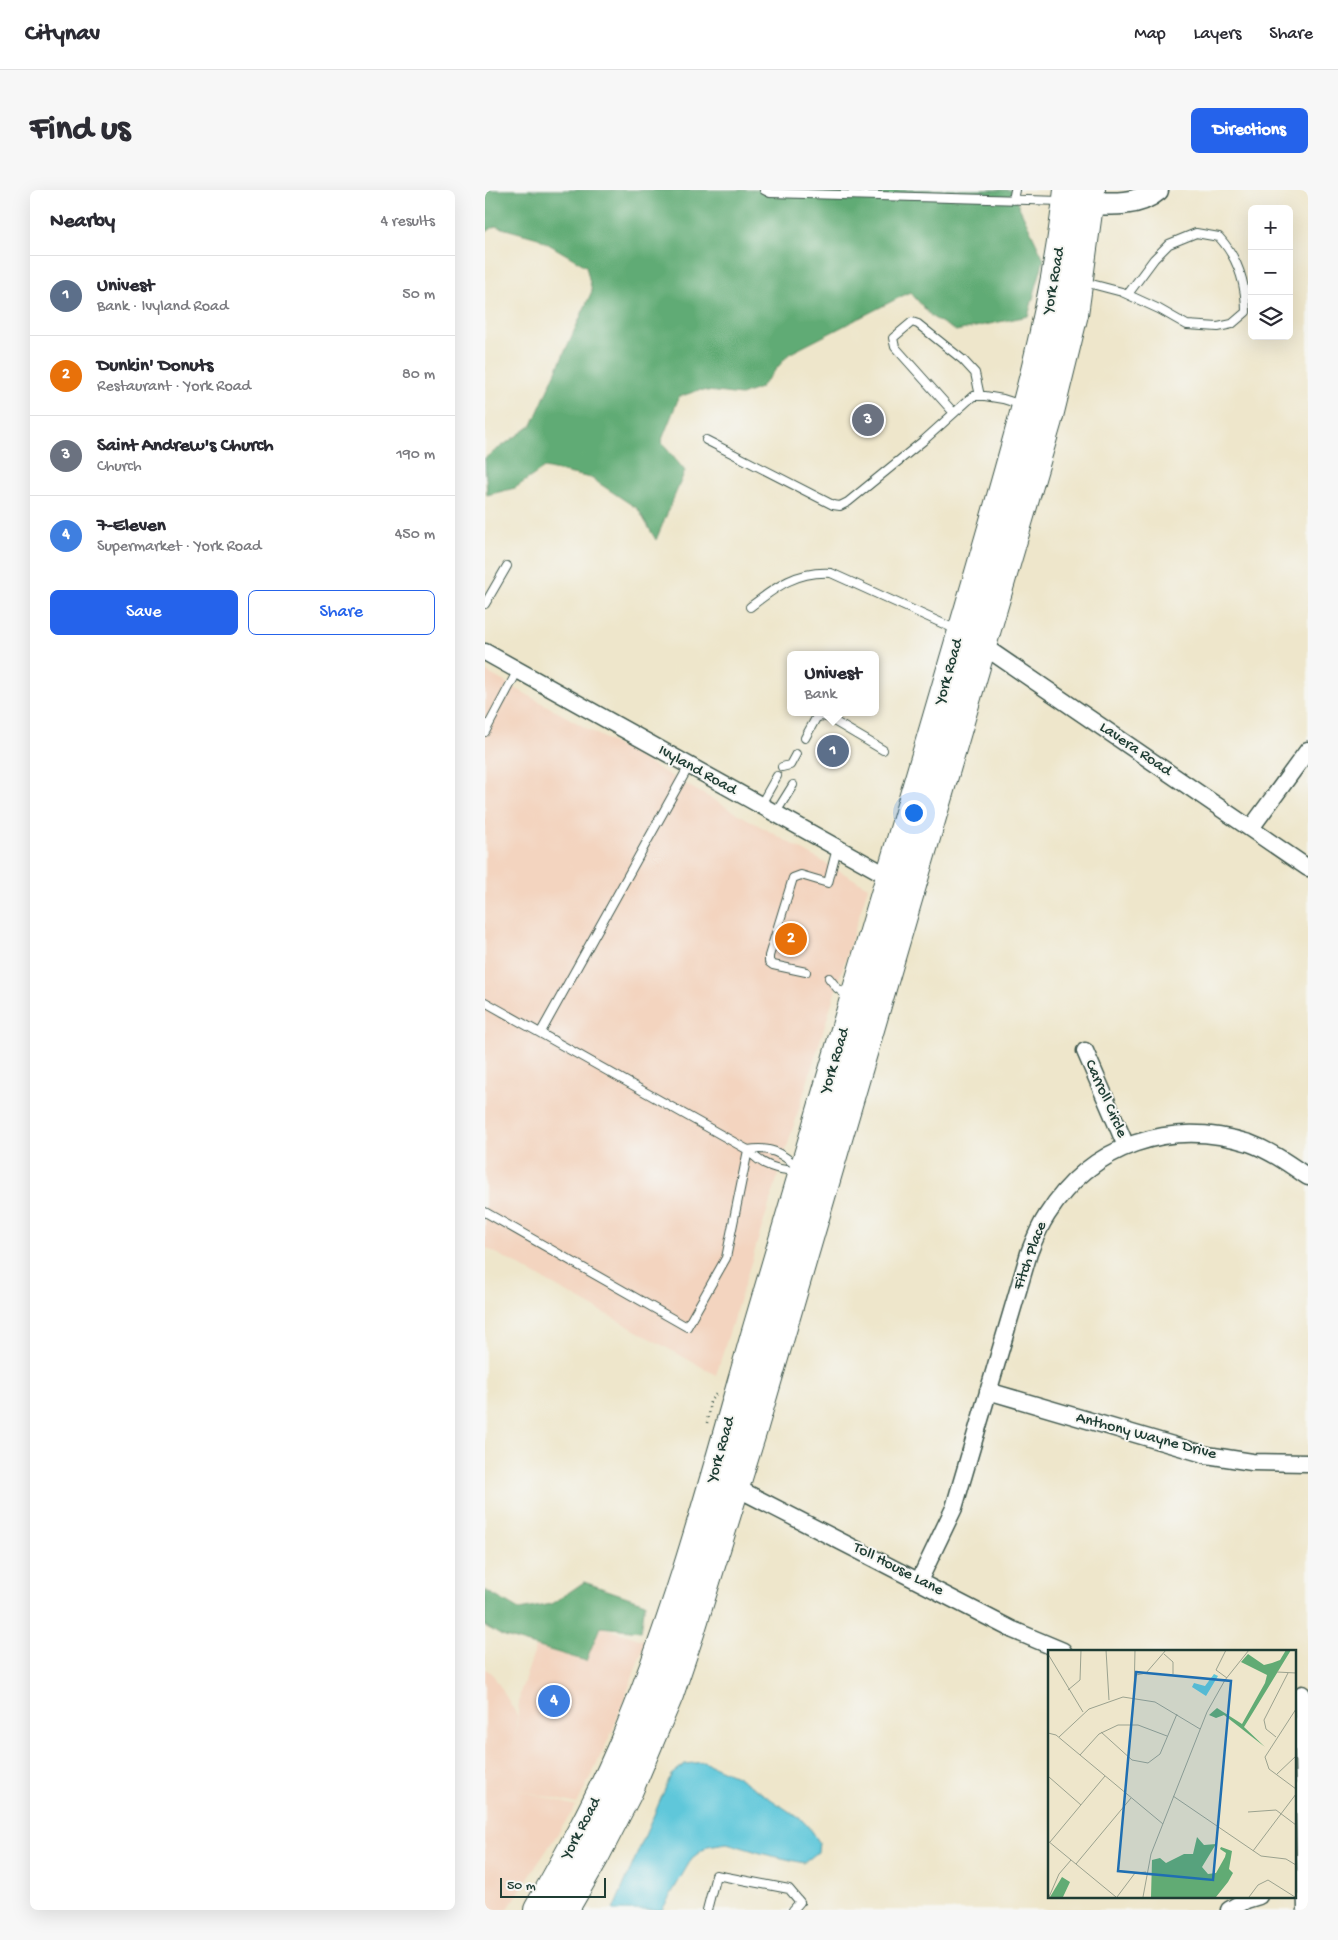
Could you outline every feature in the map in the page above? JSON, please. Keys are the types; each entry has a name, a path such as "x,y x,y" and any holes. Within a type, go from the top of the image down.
{"highway":[{"name":"York Road","path":"564,1910 595,1856 628,1792 669,1695 693,1585 902,881 1038,411 1072,324 1079,281 1079,196"},
{"name":"York Road","path":"1038,411 1039,359 1060,260 1079,196"},
{"name":"York Road","path":"538,1910 577,1842 622,1748 646,1687 693,1585"}],"street":[{"path":"1079,196 1132,202 1151,195 1157,190"},
{"name":"Lavera Road","path":"972,638 1308,868"},
{"name":"Ivyland Road","path":"485,652 760,806 881,872 902,881"},
{"path":"1251,828 1308,750"},
{"name":"Carroll Circle","path":"1085,1052 1126,1146"},
{"name":"Fitch Place","path":"919,1581 954,1508 1029,1253 1039,1228 1062,1194 1099,1161 1126,1146 1155,1137 1177,1134 1226,1137 1250,1144 1273,1154 1308,1177"},
{"name":"Anthony Wayne Drive","path":"988,1391 1207,1455 1252,1462 1308,1463"},
{"name":"Toll House Lane","path":"724,1481 1013,1630 1061,1650"},
{"path":"1301,1694 1300,1892 1307,1910"},
{"path":"1229,1910 1252,1898"}],"lane":[{"path":"764,190 770,193 1013,200 1079,196"},
{"path":"1013,200 1015,190"},
{"path":"1079,281 1128,294 1159,309 1187,326 1218,327 1232,324 1245,312 1246,294 1240,272 1230,249 1219,236 1196,233 1169,244 1154,259 1128,294"},
{"path":"954,413 895,348 893,338 906,326 912,322 918,324 963,360 975,373 979,396"},
{"path":"706,440 833,505 840,506 848,502 973,396 1003,399 1038,411"},
{"path":"485,604 507,566"},
{"path":"750,607 781,584 816,572 831,574 972,638"},
{"path":"485,732 518,670"},
{"path":"805,738 816,718 821,716 827,717 883,750"},
{"path":"782,768 790,765 796,754"},
{"path":"541,1032 689,766"},
{"path":"760,806 777,776"},
{"path":"775,814 793,785"},
{"path":"807,972 773,965 769,962 769,956 793,878 801,875 828,883 837,848"},
{"path":"829,978 837,988 865,1004"},
{"path":"485,1002 748,1150 756,1160 780,1170 814,1174"},
{"path":"748,1150 762,1148 785,1156 814,1174"},
{"path":"485,1212 687,1327 726,1258 748,1150"},
{"path":"707,1910 716,1876 789,1889 800,1902 793,1910"}],"shaded area":[{"path":"485,671 868,887 716,1375 485,1247"},
{"path":"601,1627 646,1641 612,1732 577,1804 511,1788 576,1806 507,1910 485,1910 485,1669 492,1673 517,1715 513,1762 520,1693 536,1647 586,1662"}],"green space":[{"path":"485,190 1011,190 1044,259 1028,316 956,331 932,317 910,292 789,354 760,388 741,395 699,390 679,397 661,442 685,471 656,540 638,509 591,478 544,468 515,488 487,495 485,458 532,425 592,291 586,266 538,238 495,226 485,233"},
{"path":"584,1582 645,1603 641,1631 600,1627 586,1661 502,1636 485,1626 485,1590 519,1610 552,1604"}],"water":[{"path":"704,1762 736,1776 802,1820 819,1842 818,1852 804,1863 727,1843 708,1846 692,1858 662,1910 613,1910 671,1775 685,1764"}],"place":[{"name":"Saint Andrew's Church","path":"868,420"},
{"name":"Univest","path":"833,751"},
{"name":"Dunkin' Donuts","path":"791,939"},
{"name":"7-Eleven","path":"554,1701"}]}
